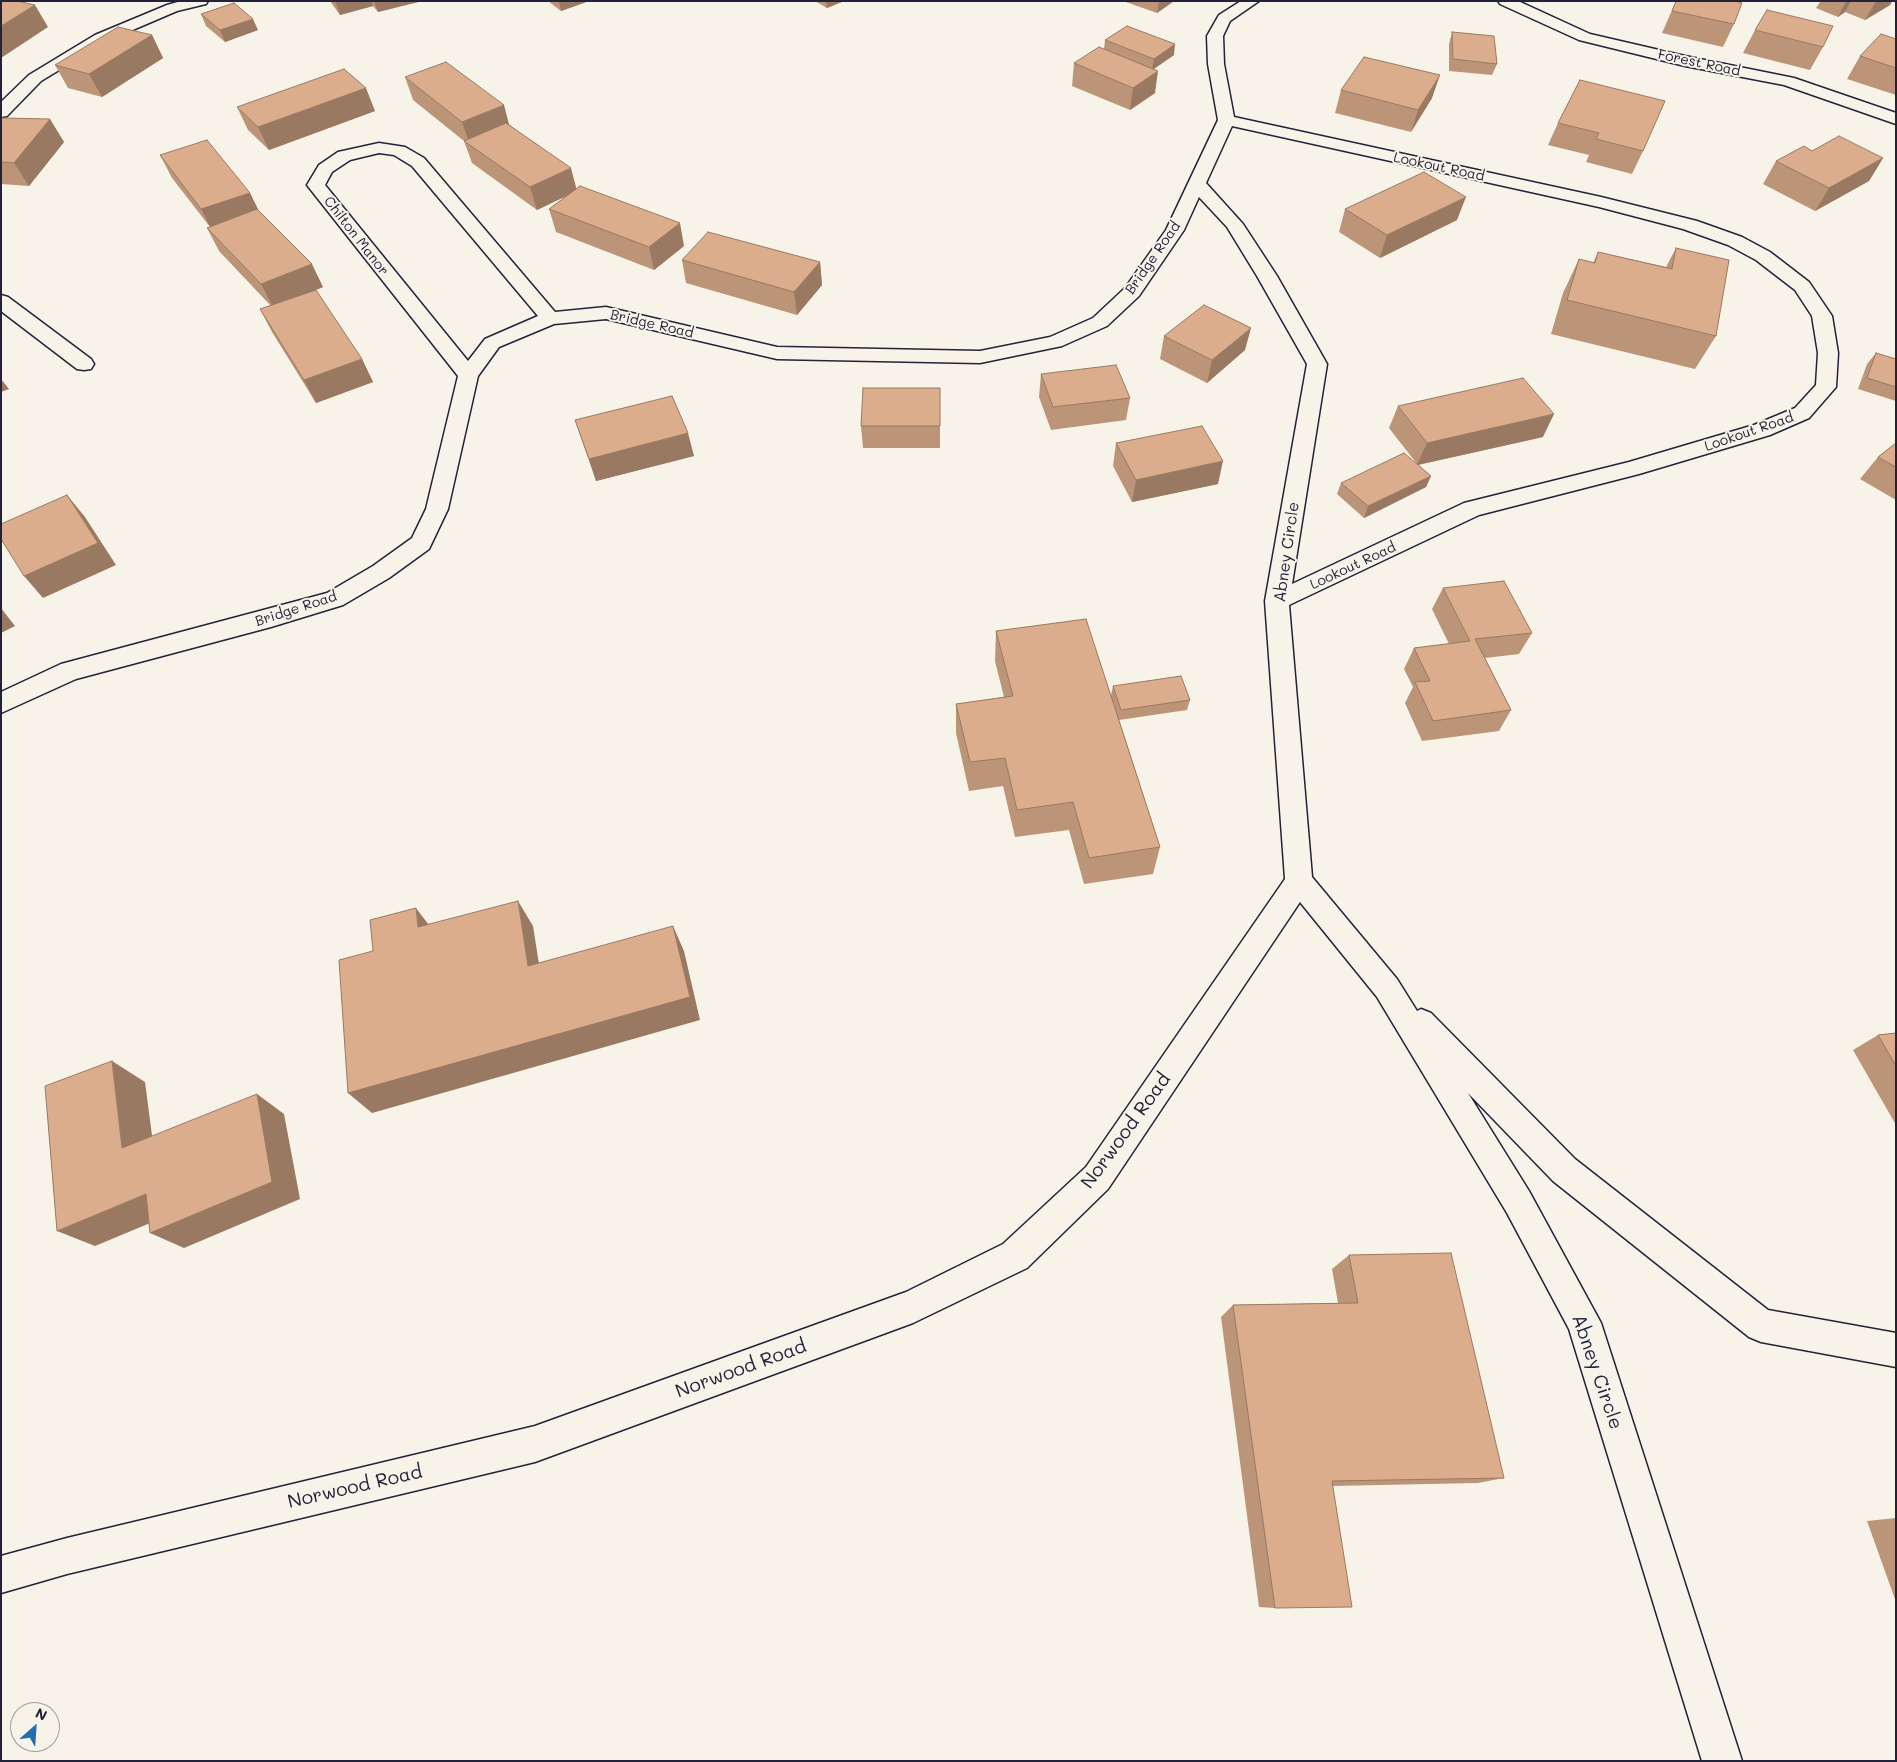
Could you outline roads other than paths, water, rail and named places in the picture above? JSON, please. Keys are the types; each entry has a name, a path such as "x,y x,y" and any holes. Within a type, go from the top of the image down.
{"street":[{"path":"1,112 35,78 101,38 172,8 201,1"},
{"path":"1226,120 1216,64 1215,36 1224,18 1252,1"},
{"name":"Forest Road","path":"1505,1 1585,37 1685,61 1788,81 1896,119"},
{"name":"Bridge Road","path":"1,703 70,672 335,599 381,572 421,542 437,509 468,375 492,343 550,318 606,313 777,352 980,357 1055,342 1100,322 1132,292 1175,230 1226,120"},
{"name":"Lookout Road","path":"1226,120 1601,202 1690,225 1735,241 1762,256 1802,286 1822,316 1828,354 1826,387 1802,413 1762,430 1631,469 1472,509 1277,601"},
{"name":"Chilton Manor","path":"468,375 316,185 325,169 344,156 379,148 399,151 418,162 550,318"},
{"name":"Abney Circle","path":"1196,184 1234,224 1268,276 1317,364 1277,601 1299,881 1387,988 1564,1170 1761,1325 1896,1350"},
{"path":"1,301 84,364"},
{"name":"Norwood Road","path":"1,1575 67,1556 535,1444 913,1306 1015,1256 1097,1178 1299,881"},
{"name":"Abney Circle","path":"1387,988 1518,1202 1584,1323 1722,1761"}]}
